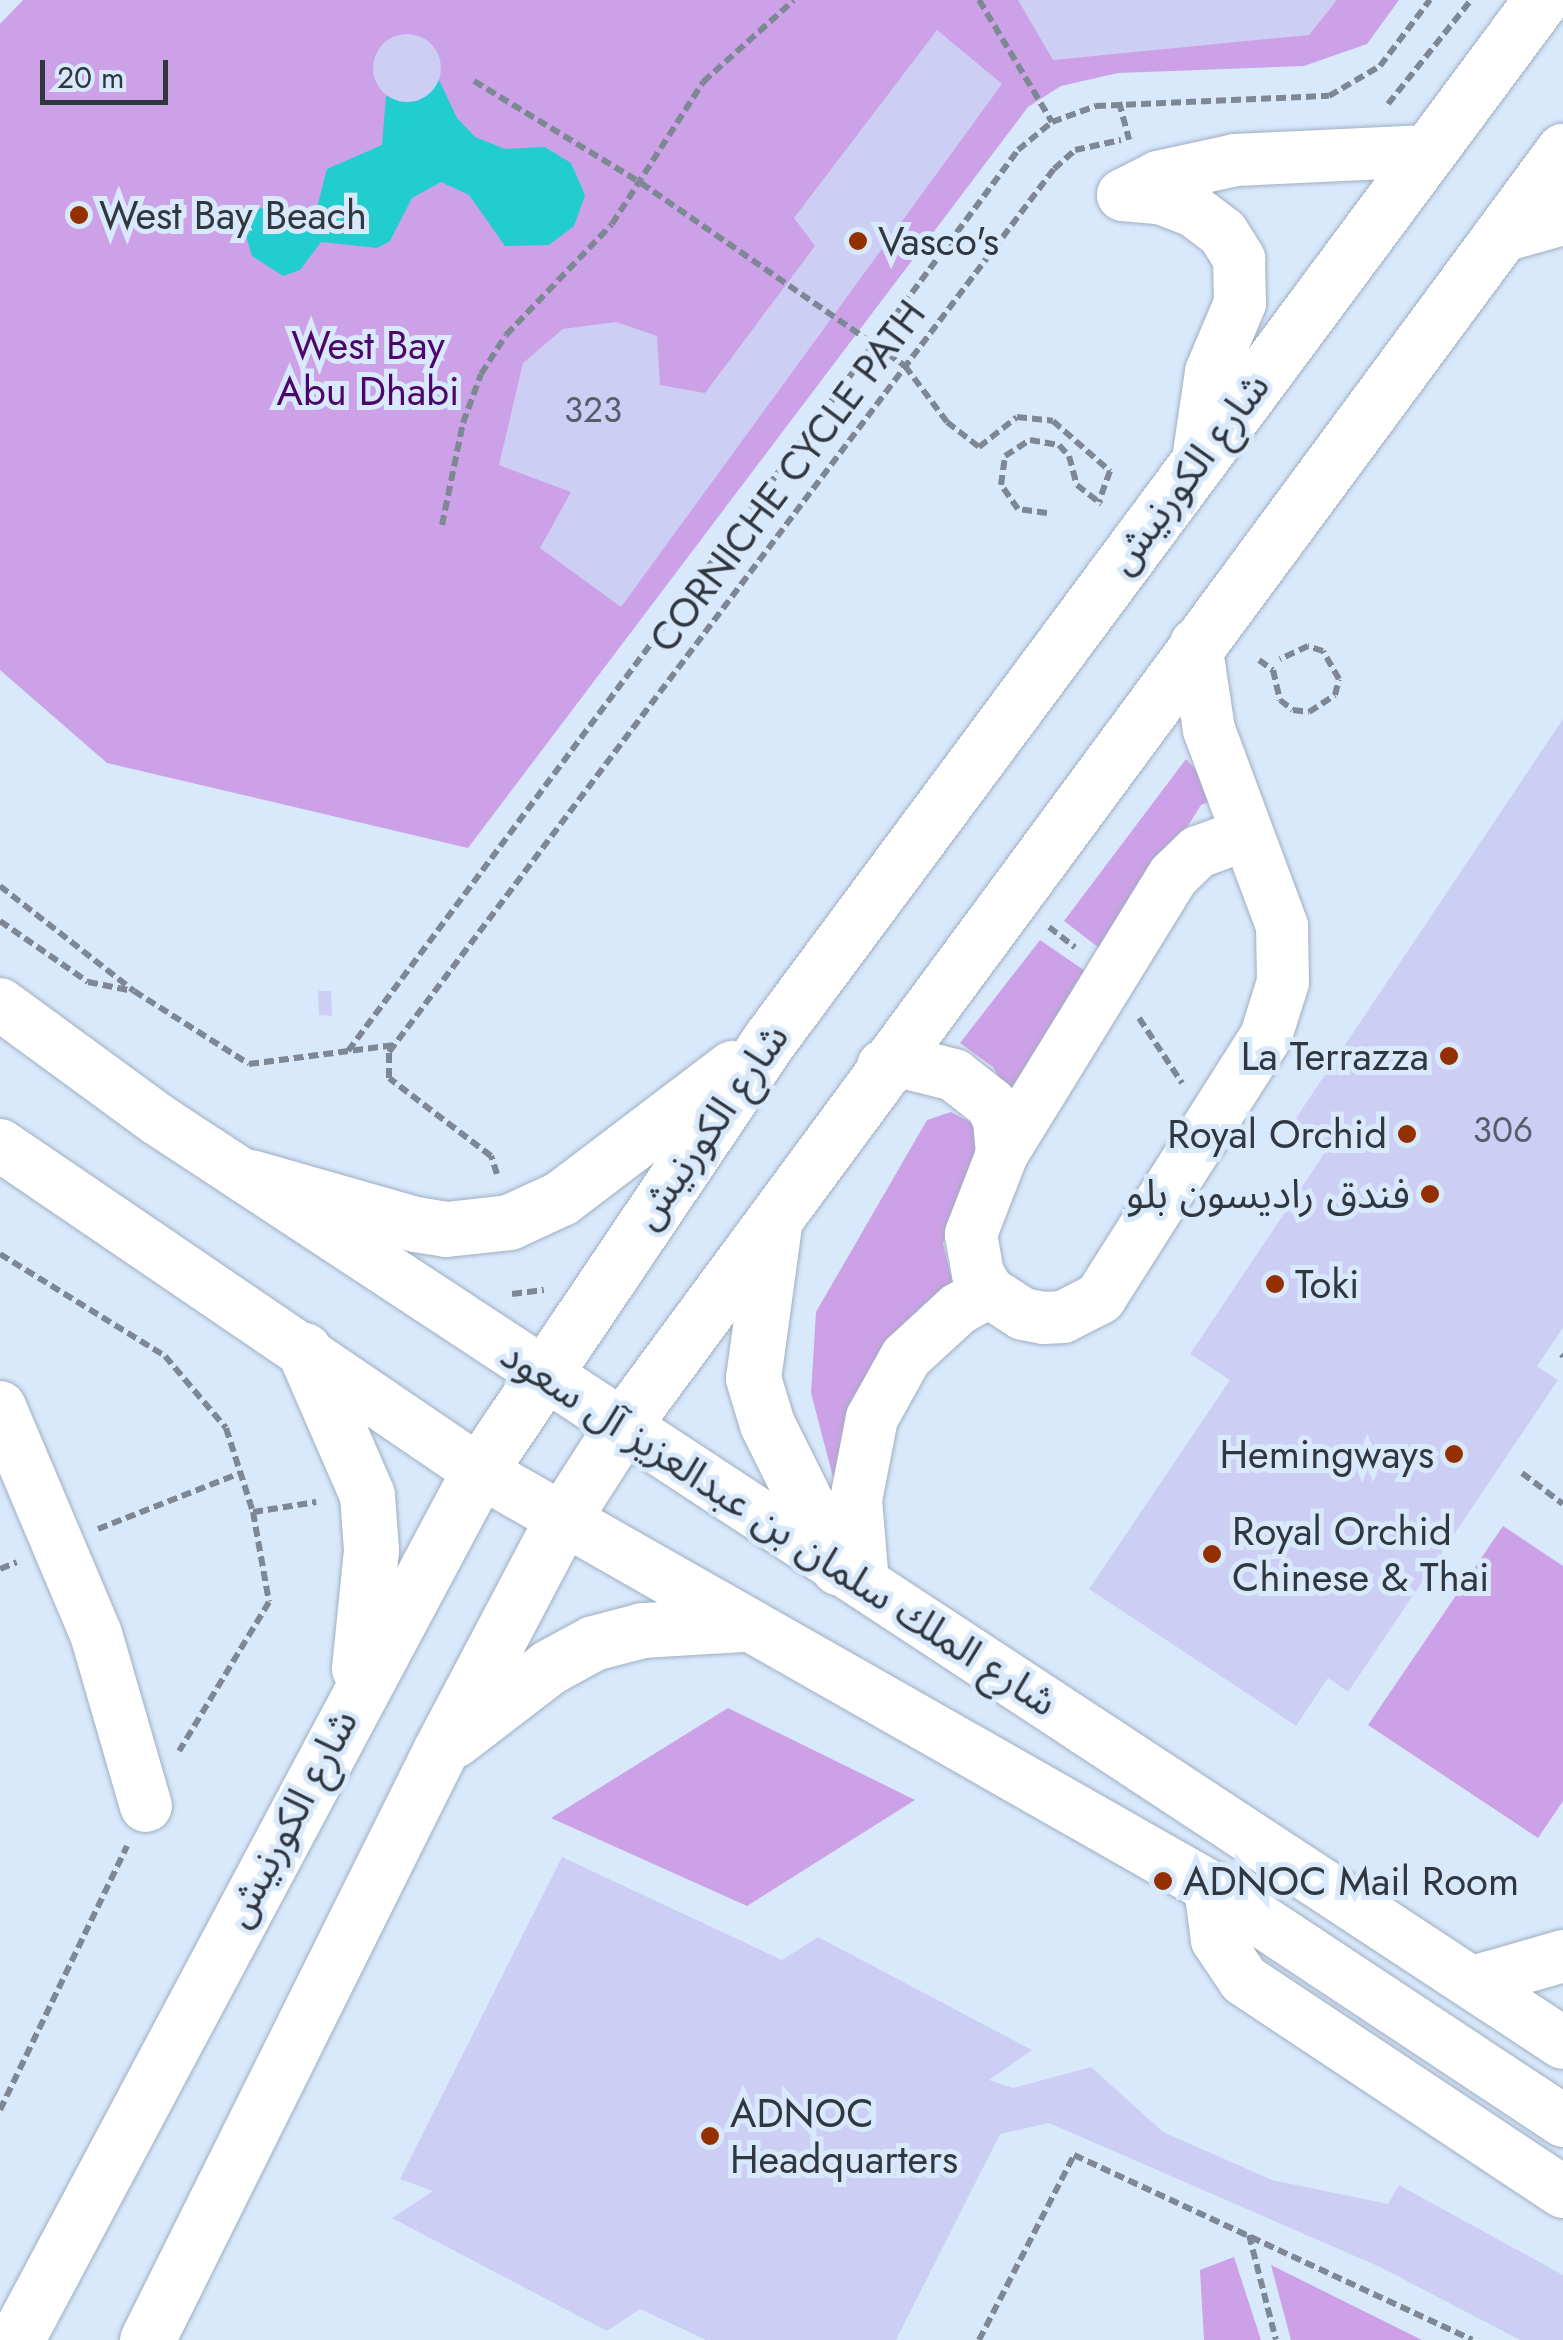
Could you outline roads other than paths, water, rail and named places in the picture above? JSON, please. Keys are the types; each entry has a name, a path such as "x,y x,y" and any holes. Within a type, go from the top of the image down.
{"main road":[{"name":"شارع الكورنيش","path":"16,2340 356,1691 478,1471 770,1039 1541,0"},
{"path":"147,2340 440,1751 562,1520 622,1426 882,1066 1563,151"},
{"path":"250,1177 415,1224 446,1229 509,1222 561,1198 770,1039"},
{"path":"778,1208 753,1378 766,1424 850,1575"},
{"path":"304,1350 367,1495 371,1550 356,1691"},
{"path":"440,1751 548,1667 593,1643 643,1630 744,1624"}],"street":[{"path":"1198,460 1212,372 1243,289 1238,258 1223,233 1194,212 1160,198 1123,195 1158,177 1215,163 1428,151"},
{"path":"1499,237 1563,218"},
{"path":"1196,644 1210,730 1282,926 1283,982 1266,1036 1100,1298 1063,1317 1043,1318 1004,1305 989,1292 978,1274 971,1234 1002,1154 1173,876 1198,852 1247,834"},
{"name":"شارع الملك سلمان بن عبدالعزيز آل سعود","path":"0,1004 156,1119 250,1177 543,1374 1563,2043"},
{"path":"882,1066 931,1067 974,1088 998,1120 1002,1154"},
{"name":"شارع الملك سلمان بن عبدالعزيز آل سعود","path":"0,1145 478,1471 1210,1887 1563,2121"},
{"path":"850,1575 856,1500 872,1418 906,1357 930,1331 989,1292"},
{"path":"0,1407 96,1634 146,1806"},
{"path":"1210,1887 1218,1940 1244,1980 1563,2192"},
{"path":"1473,1982 1563,1956"}],"place":[{"name":"West Bay Beach","path":"79,215"},
{"name":"Vasco's","path":"858,241"},
{"name":"La Terrazza","path":"1449,1056"},
{"name":"Royal Orchid","path":"1407,1134"},
{"name":"فندق راديسون بلو","path":"1430,1194"},
{"name":"Toki","path":"1275,1284"},
{"name":"Hemingways","path":"1454,1454"},
{"name":"Royal Orchid Chinese & Thai","path":"1212,1554"},
{"name":"ADNOC Mail Room","path":"1163,1881"},
{"name":"ADNOC Headquarters","path":"710,2136"}],"park label":[{"name":"West Bay Abu Dhabi","path":"368,368"}]}
